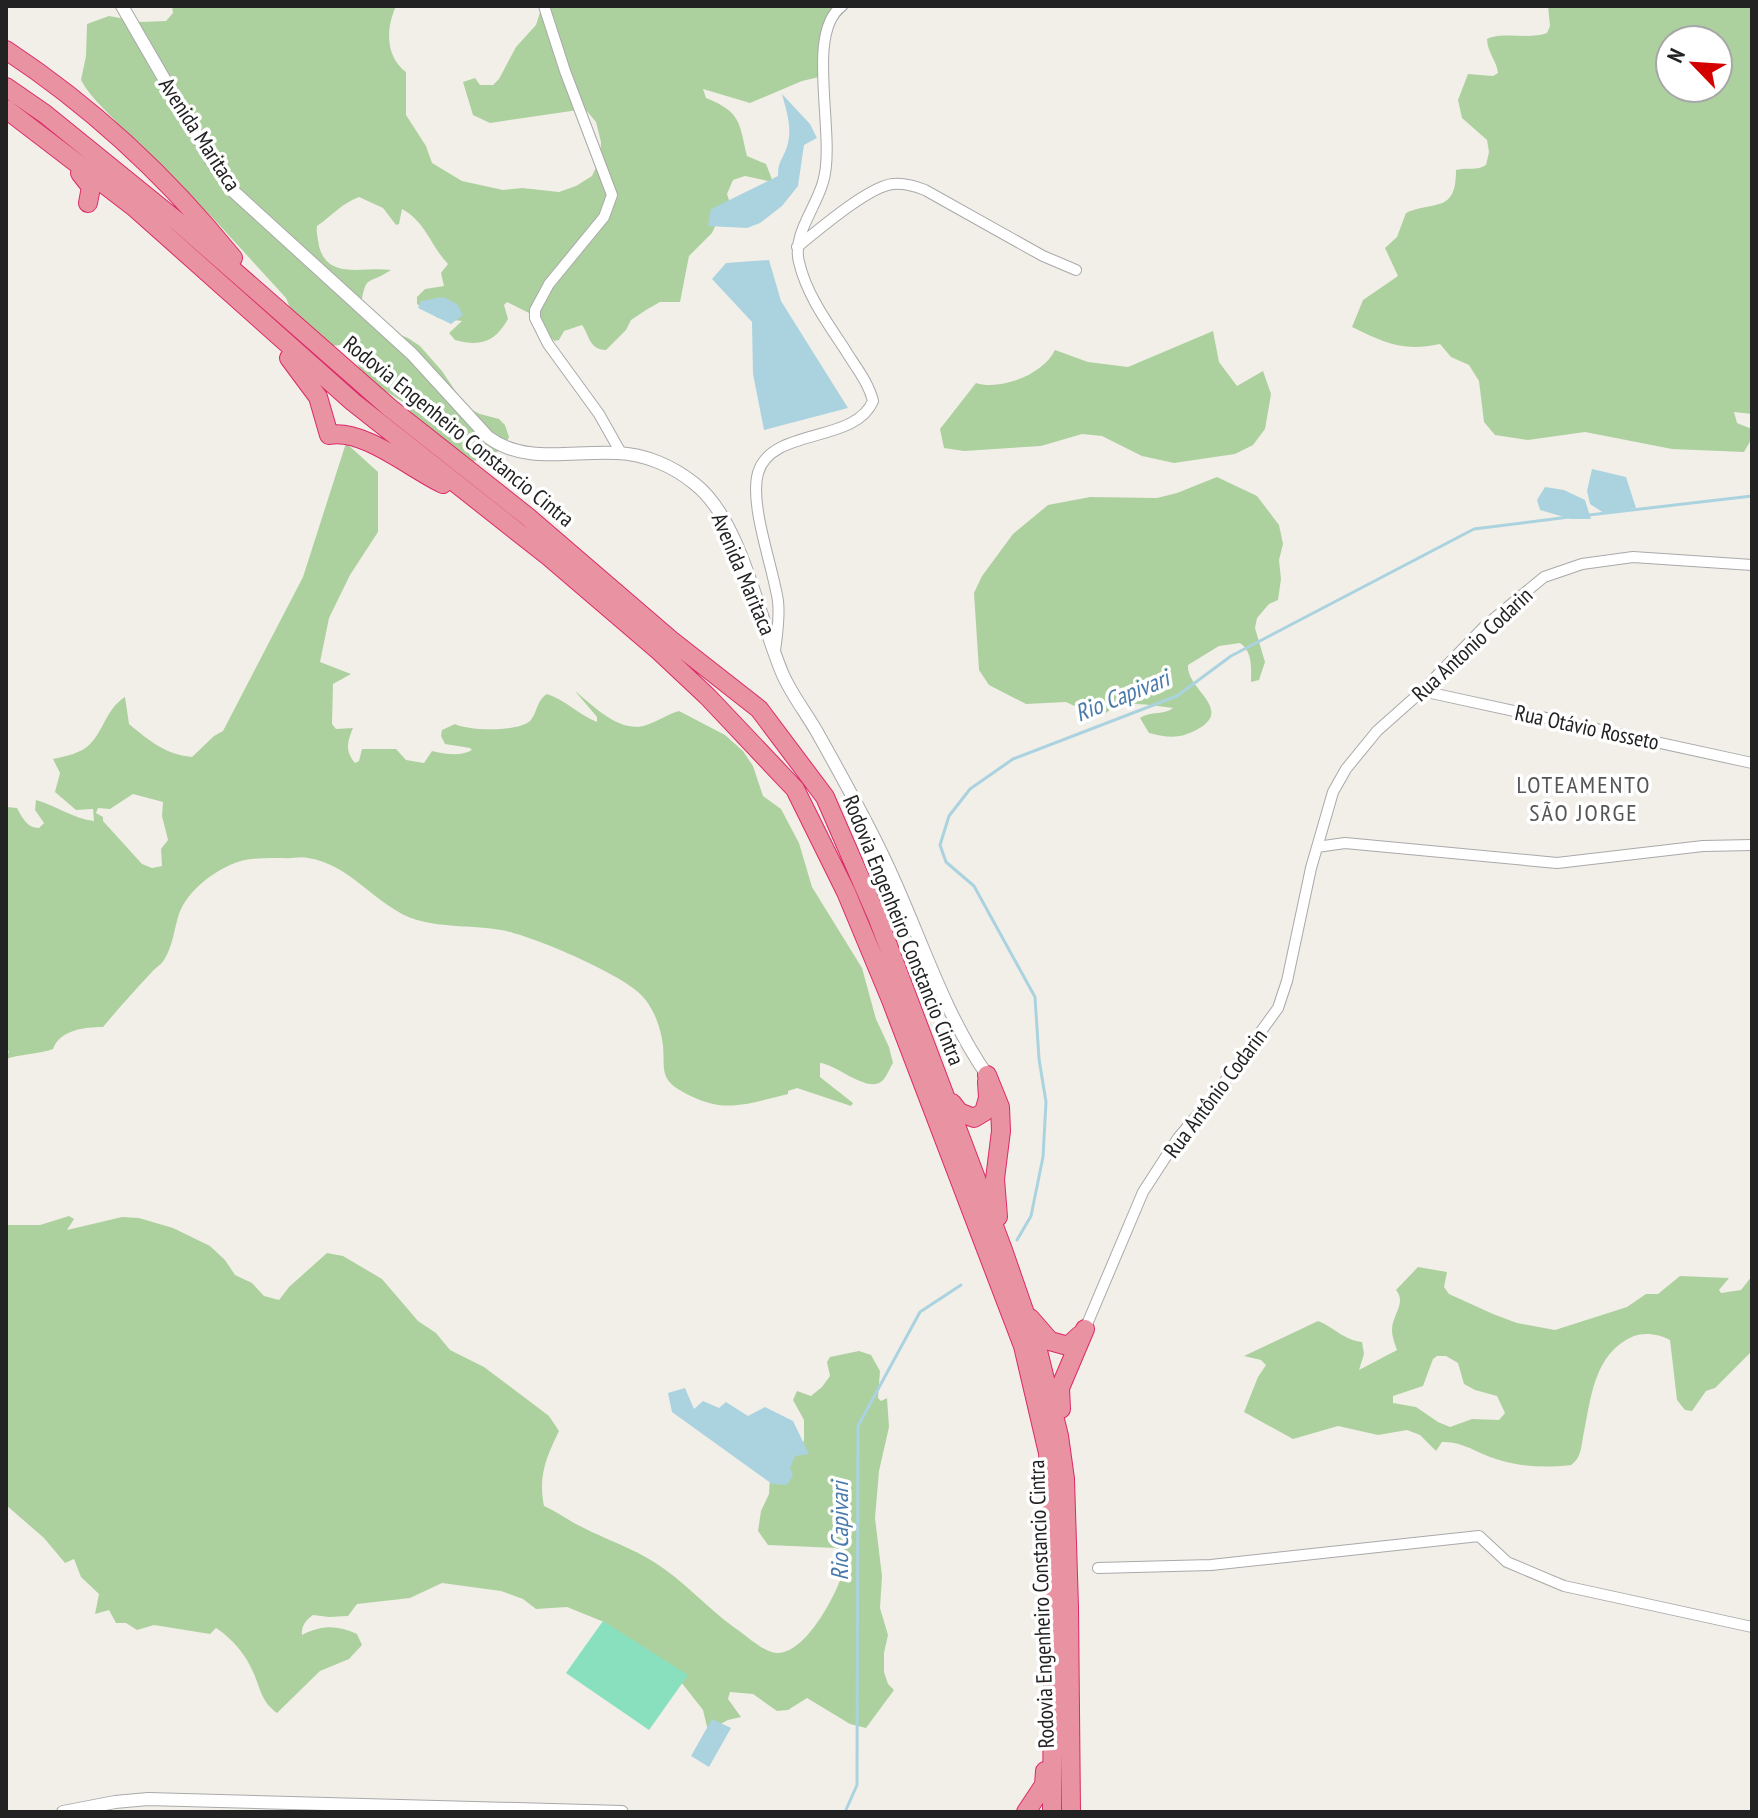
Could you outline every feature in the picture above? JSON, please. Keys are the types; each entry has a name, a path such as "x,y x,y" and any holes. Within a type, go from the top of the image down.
{"highway":[{"path":"6,50 148,165 228,252 248,285"},
{"name":"Rodovia Engenheiro Constancio Cintra","path":"6,87 45,114 177,221 390,408 528,517 671,640 759,709 825,797 878,919 947,1097 1026,1313 1059,1436 1065,1479 1071,1812"},
{"name":"Rodovia Engenheiro Constancio Cintra","path":"6,109 57,148 64,162 90,182 88,203 102,196 134,207 377,422 608,607 719,708 795,789 846,892 903,1028 1023,1346 1048,1453 1054,1545 1052,1812"},
{"path":"255,316 318,397 329,435 337,433 359,438 473,498"},
{"path":"947,1097 959,1112 974,1118 984,1112 988,1098 987,1075"},
{"path":"987,1075 1000,1107 1001,1131 995,1179 1003,1250"},
{"path":"1026,1313 1050,1341 1063,1346 1072,1344 1085,1329"},
{"path":"1065,1479 1060,1388 1085,1329"},
{"path":"1029,1812 1044,1785 1051,1709"},
{"path":"1069,1726 1077,1781 1076,1801 1084,1812"},
{"path":"1029,1812 1038,1808 1043,1812"}],"street":[{"name":"Avenida Maritaca","path":"122,6 211,160 233,191 412,354 488,437 501,447 526,454 621,453 654,460 695,483 712,500 728,527 784,675 843,777 883,856 971,1051 987,1075"},
{"path":"544,6 612,195 604,217 549,284 535,310 535,318 548,344 599,414 621,453"},
{"path":"775,651 778,604 760,512 759,469 774,451 862,418 873,401 859,371 804,282 797,258 797,247 823,182 828,161 823,57 830,23 842,6"},
{"path":"797,247 874,191 894,183 925,190 1043,256 1076,270"},
{"name":"Rua Antonio Codarin","path":"1317,847 1333,792 1346,769 1377,731 1422,691 1486,625 1544,577 1582,564 1633,557 1752,565"},
{"name":"Rua Otávio Rosseto","path":"1422,691 1752,763"},
{"path":"1317,847 1345,843 1557,863 1703,846 1752,845"},
{"name":"Rua Antônio Codarin","path":"1085,1329 1143,1192 1178,1138 1217,1092 1278,1008 1317,847"},
{"path":"1098,1568 1211,1565 1479,1536 1507,1562 1564,1586 1752,1627"},
{"path":"63,1812 115,1802 164,1799 622,1812"}],"green space":[{"path":"172,6 396,6 390,23 391,50 406,72 406,115 426,146 432,163 462,181 503,190 522,188 559,192 592,176 600,159 601,142 596,122 585,109 490,123 473,115 463,82 475,78 480,85 493,85 516,47 536,25 542,6 850,6 832,25 819,77 750,103 703,89 706,98 726,108 737,120 747,156 766,164 773,182 745,176 733,180 727,194 731,206 721,214 712,233 689,256 680,302 660,302 646,310 631,320 626,330 606,350 593,344 582,325 564,331 559,340 554,341 533,315 507,302 504,305 508,319 492,338 472,343 455,340 449,333 462,321 438,318 417,304 417,297 425,289 444,286 441,273 448,264 410,214 402,209 399,224 396,225 383,208 359,197 317,226 319,246 330,264 348,270 391,270 368,282 364,290 360,309 373,324 420,346 442,371 466,407 499,419 505,425 509,437 503,447 474,461 473,470 418,421 403,402 365,378 355,360 355,347 349,344 332,346 296,322 286,298 212,217 124,132 85,87 81,80 86,56 87,24 109,16 141,22 166,21 173,13"},
{"path":"1548,6 1752,6 1752,414 1734,412 1737,423 1752,429 1752,438 1744,452 1672,449 1585,432 1528,440 1495,435 1484,422 1479,381 1469,365 1451,357 1440,344 1415,347 1394,344 1352,327 1363,300 1398,276 1385,248 1397,237 1406,213 1448,200 1455,184 1456,170 1486,165 1489,152 1487,140 1462,118 1458,100 1468,74 1493,76 1498,73 1487,39 1547,33 1550,26"},
{"path":"1213,331 1219,362 1237,386 1263,371 1271,394 1265,429 1253,445 1235,454 1174,463 1142,456 1102,436 1082,434 1041,446 964,451 944,448 940,429 976,383 997,385 1021,378 1042,366 1055,350 1088,362 1128,367"},
{"path":"346,443 378,472 378,532 350,575 329,618 320,662 351,674 333,684 332,724 336,729 353,728 348,746 355,763 359,761 362,749 396,749 406,760 424,763 432,751 463,754 472,750 445,744 442,730 455,724 493,729 524,725 530,721 547,694 597,722 597,717 575,691 609,718 629,726 649,724 679,711 725,735 743,751 753,766 763,796 781,809 799,843 812,887 862,968 876,1019 893,1063 884,1079 869,1084 820,1063 820,1077 853,1103 851,1106 797,1088 788,1091 788,1094 735,1105 698,1099 670,1083 655,1017 643,997 627,984 572,955 515,933 417,920 389,906 338,869 302,857 243,861 214,874 193,891 183,906 163,962 103,1027 74,1031 61,1038 53,1049 6,1059 9,1051 6,1050 6,807 17,808 25,821 35,828 44,823 35,810 36,800 94,821 93,809 76,810 55,792 60,773 53,759 86,747 95,738 113,707 125,697 129,724 165,750 192,757 223,731 303,577","holes":["133,794 163,802 162,816 168,840 161,849 162,866 152,868 142,864 103,821 103,817 96,813 98,808 110,809"]},
{"path":"1217,477 1257,496 1279,525 1283,544 1279,560 1281,579 1278,600 1269,604 1257,618 1255,628 1265,662 1259,680 1251,682 1249,656 1240,643 1219,646 1188,665 1189,674 1206,698 1211,714 1198,729 1174,737 1149,733 1140,718 1173,708 1125,705 1108,711 1100,718 1066,702 1026,704 989,685 979,670 974,593 982,576 1013,534 1048,505 1090,497 1157,498"},
{"path":"69,1216 74,1219 67,1230 122,1217 139,1218 173,1228 210,1246 235,1275 252,1283 264,1296 279,1300 327,1253 343,1256 382,1279 418,1321 436,1333 450,1350 484,1367 549,1416 559,1431 544,1467 544,1506 654,1562 750,1639 766,1650 777,1653 789,1650 811,1631 831,1600 847,1559 836,1548 768,1545 758,1531 761,1511 769,1494 770,1477 804,1441 804,1420 793,1400 797,1391 811,1396 822,1387 830,1376 827,1362 830,1357 859,1351 871,1355 880,1371 878,1398 881,1401 887,1398 889,1427 879,1471 875,1518 882,1576 880,1608 888,1635 884,1672 894,1690 866,1728 850,1724 807,1698 788,1710 777,1711 753,1694 730,1692 728,1699 741,1717 708,1731 703,1710 681,1682 604,1622 567,1607 536,1609 523,1599 501,1591 442,1583 410,1598 357,1604 348,1616 310,1617 303,1626 302,1635 316,1629 343,1629 357,1634 362,1645 349,1659 320,1671 277,1713 265,1700 243,1654 216,1628 210,1634 154,1625 137,1630 126,1623 116,1623 109,1610 95,1614 99,1594 81,1577 74,1559 65,1563 44,1538 6,1505 6,1225 40,1225"},
{"path":"1418,1267 1447,1272 1444,1287 1449,1294 1517,1323 1555,1330 1627,1307 1646,1294 1658,1294 1680,1276 1729,1278 1719,1290 1721,1293 1741,1290 1752,1276 1752,1351 1715,1388 1706,1391 1692,1411 1685,1410 1677,1400 1670,1340 1642,1334 1620,1344 1610,1354 1596,1379 1580,1452 1571,1465 1542,1467 1515,1464 1449,1442 1442,1442 1436,1451 1420,1435 1407,1430 1378,1435 1338,1426 1293,1439 1244,1412 1266,1365 1261,1360 1244,1356 1318,1321 1350,1339 1362,1342 1364,1354 1359,1370 1397,1350 1392,1330 1400,1304 1396,1290","holes":["1446,1356 1458,1363 1464,1384 1497,1396 1505,1413 1499,1420 1472,1419 1450,1427 1416,1407 1393,1403 1393,1396 1423,1386 1433,1359"]},
{"path":"603,1621 688,1675 649,1730 566,1673"}],"water":[{"path":"782,94 810,124 817,138 804,145 798,186 782,206 760,223 747,228 708,226 711,209 778,176 789,137"},
{"path":"769,260 781,301 848,408 764,430 753,374 752,322 712,279 726,263"},
{"path":"443,297 457,304 463,315 451,324 418,308 421,301"},
{"path":"1592,469 1626,477 1636,508 1604,513 1590,504 1587,491"},
{"path":"1545,487 1564,490 1585,500 1591,519 1571,519 1540,510 1537,500"},
{"path":"685,1388 694,1409 703,1401 719,1408 726,1402 748,1416 765,1407 793,1421 809,1454 795,1456 790,1468 793,1475 787,1485 772,1484 672,1412 668,1393"},
{"path":"712,1719 731,1728 709,1767 691,1756"}],"waterway":[{"name":"Rio Capivari","path":"1589,515 1752,496"},
{"name":"Rio Capivari","path":"1017,1240 1031,1216 1043,1157 1046,1102 1039,1059 1035,997 974,886 946,862 940,845 949,816 970,789 1013,759 1177,696 1231,656 1474,529 1569,517"},
{"name":"Rio Capivari","path":"845,1812 857,1785 858,1426 920,1312 961,1285"}],"district":[{"name":"LOTEAMENTO SÃO JORGE","path":"1584,799"}]}
